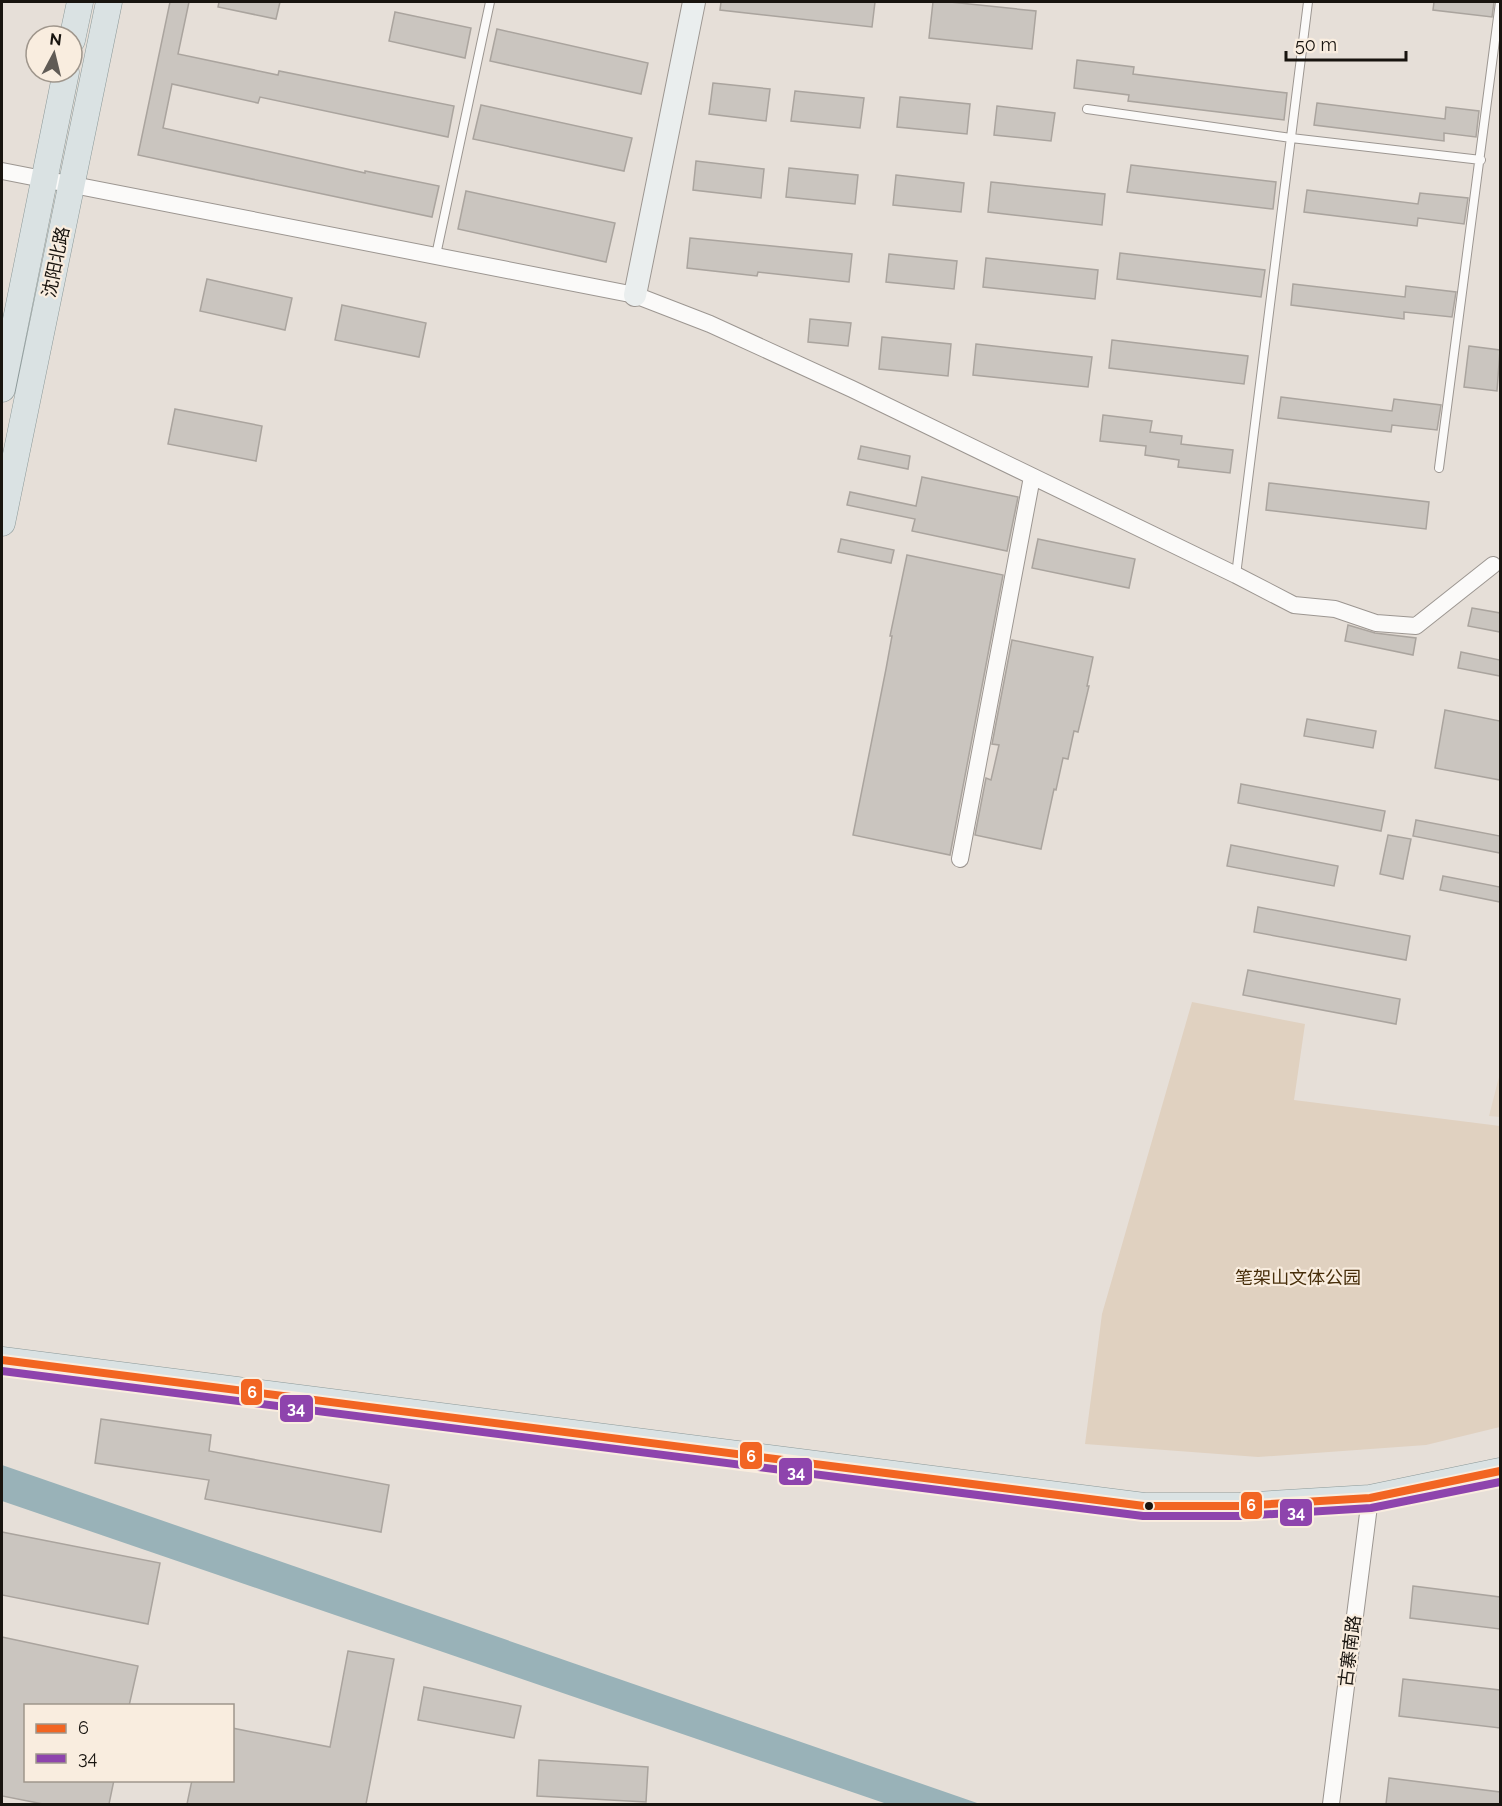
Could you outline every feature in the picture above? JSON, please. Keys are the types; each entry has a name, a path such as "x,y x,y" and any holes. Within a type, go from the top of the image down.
{"main road":[{"path":"75,24 80,2"},
{"name":"沈阳北路","path":"2,523 109,2"},
{"name":"沈阳北路","path":"2,389 64,84"},
{"path":"2,1360 1144,1506 1239,1506 1370,1498 1500,1472"}],"street":[{"path":"635,295 694,2"},
{"path":"2,171 635,295 710,324 852,389 1236,574 1294,605 1335,609 1376,623 1416,626 1493,565"},
{"path":"960,858 1032,477"},
{"name":"古寨南路","path":"1331,1804 1370,1498"}],"lane":[{"path":"436,255 490,2"},
{"path":"1236,574 1308,2"},
{"path":"1439,468 1500,2"},
{"path":"1087,109 1291,138 1480,160"}],"shaded area":[{"path":"1500,1073 1500,1117 1489,1116"}],"green space":[{"name":"笔架山文体公园","path":"1192,1002 1305,1024 1294,1100 1500,1126 1500,1427 1426,1445 1258,1457 1085,1444 1102,1314"}],"water":[{"path":"2,1465 980,1804 887,1804 2,1501"}],"building":[{"path":"170,2 189,2 178,54 278,75 279,71 454,106 448,137 260,97 258,103 172,84 163,128 365,173 365,171 439,186 432,217 138,155"},
{"path":"219,2 280,2 276,19 218,7"},
{"path":"721,2 875,2 872,27 720,10"},
{"path":"933,2 1036,11 1032,49 929,38"},
{"path":"1434,2 1494,2 1492,17 1433,10"},
{"path":"395,12 471,28 465,58 389,41"},
{"path":"497,29 648,63 641,94 490,61"},
{"path":"1077,60 1134,67 1133,74 1287,93 1284,120 1128,101 1129,95 1074,88"},
{"path":"713,83 770,89 766,121 709,114"},
{"path":"795,91 864,98 860,128 791,121"},
{"path":"900,97 970,104 967,134 897,127"},
{"path":"1317,103 1445,119 1446,107 1479,111 1476,137 1444,133 1444,141 1314,125"},
{"path":"481,105 632,138 624,171 473,139"},
{"path":"997,106 1055,113 1051,141 994,135"},
{"path":"696,161 764,169 761,198 693,190"},
{"path":"1131,165 1276,182 1273,209 1127,192"},
{"path":"789,168 858,175 855,204 786,197"},
{"path":"896,175 964,183 961,212 893,205"},
{"path":"991,182 1105,194 1102,225 988,212"},
{"path":"1307,190 1418,204 1420,193 1468,198 1464,224 1418,218 1417,226 1304,212"},
{"path":"466,191 615,223 606,262 458,229"},
{"path":"690,238 852,254 849,282 758,272 757,276 687,268"},
{"path":"1120,253 1265,270 1261,297 1117,279"},
{"path":"889,254 957,261 954,289 886,282"},
{"path":"986,258 1098,270 1095,299 983,287"},
{"path":"207,279 292,298 285,330 200,311"},
{"path":"1293,284 1405,297 1406,286 1456,292 1452,317 1404,312 1404,319 1291,305"},
{"path":"342,305 426,323 419,357 335,340"},
{"path":"810,319 851,323 848,346 808,342"},
{"path":"882,337 951,344 948,376 879,369"},
{"path":"1112,340 1248,356 1244,384 1109,368"},
{"path":"976,344 1092,357 1088,387 973,375"},
{"path":"1469,346 1500,350 1497,391 1464,387"},
{"path":"1281,397 1392,411 1394,399 1441,405 1437,430 1392,425 1391,432 1278,418"},
{"path":"175,409 262,426 256,461 168,444"},
{"path":"1103,415 1152,421 1150,432 1182,436 1181,444 1233,450 1230,473 1178,467 1179,460 1145,455 1146,446 1100,441"},
{"path":"861,446 910,456 908,469 858,459"},
{"path":"922,477 1018,497 1007,551 912,531 915,519 847,505 850,492 916,506"},
{"path":"1269,483 1429,502 1426,529 1266,510"},
{"path":"841,539 894,550 891,563 838,552"},
{"path":"1038,539 1135,559 1129,588 1032,568"},
{"path":"907,555 1003,575 950,855 853,835"},
{"path":"1472,608 1500,613 1500,632 1468,626"},
{"path":"1348,625 1375,633 1416,638 1413,655 1345,641"},
{"path":"1012,640 1093,657 1078,732 1074,731 1068,759 1063,758 1041,849 975,835 986,778 991,780 999,745 992,744"},
{"path":"1461,652 1500,660 1500,676 1458,668"},
{"path":"1445,710 1500,721 1500,780 1435,768"},
{"path":"1307,719 1376,731 1373,748 1304,736"},
{"path":"1241,784 1385,811 1381,831 1238,803"},
{"path":"1416,820 1500,836 1500,853 1413,836"},
{"path":"1388,835 1411,839 1403,879 1380,874"},
{"path":"1231,845 1338,866 1334,886 1227,866"},
{"path":"1443,876 1500,887 1500,902 1440,890"},
{"path":"1258,907 1410,936 1406,960 1254,932"},
{"path":"1248,970 1400,999 1396,1024 1243,995"},
{"path":"101,1419 211,1435 209,1451 389,1485 381,1532 205,1499 209,1480 95,1463"},
{"path":"2,1532 160,1563 148,1624 2,1595"},
{"path":"1413,1586 1500,1597 1500,1629 1410,1618"},
{"path":"2,1637 138,1666 129,1704 24,1704 24,1782 114,1782 109,1804 43,1804 2,1796"},
{"path":"348,1651 394,1659 366,1804 187,1804 192,1782 234,1782 234,1728 330,1747"},
{"path":"1403,1679 1500,1690 1500,1728 1399,1716"},
{"path":"424,1687 521,1706 514,1738 418,1720"},
{"path":"539,1760 648,1767 646,1802 537,1796"},
{"path":"1389,1778 1500,1792 1500,1804 1386,1804"}],"transit line":[{"name":"6","path":"2,1360 1144,1506 1239,1506 1370,1498 1500,1471"},
{"name":"34","path":"2,1371 1143,1516 1240,1516 1371,1508 1500,1482"}]}
